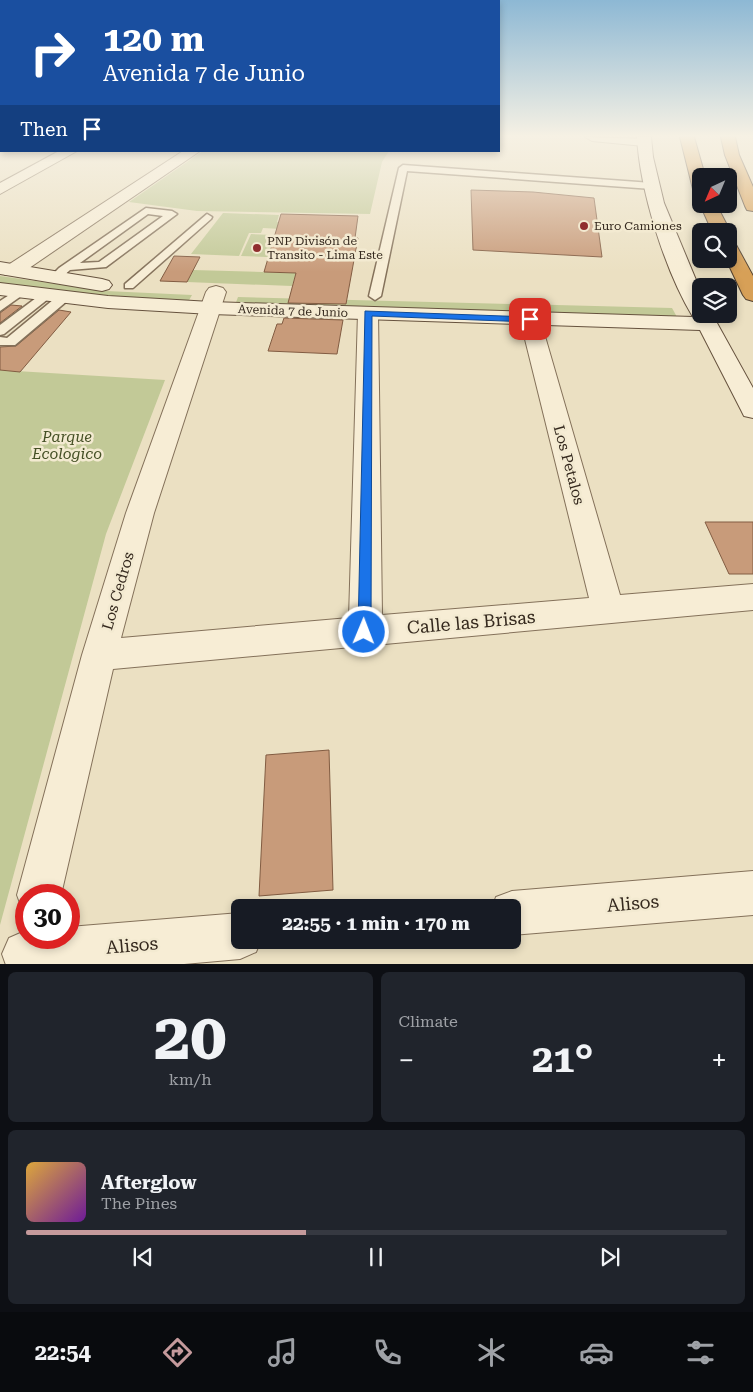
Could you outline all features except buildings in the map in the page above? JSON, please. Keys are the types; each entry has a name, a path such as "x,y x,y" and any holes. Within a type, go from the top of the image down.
{"highway":[{"path":"742,182 753,206"},
{"path":"737,263 753,295"}],"street":[{"path":"0,189 13,182"},
{"path":"6,269 145,182"},
{"path":"651,182 662,218 692,290"},
{"name":"Avenida 7 de Junio","path":"6,269 62,272 129,286 213,300"},
{"name":"Avenida 7 de Junio","path":"10,290 54,297 692,314"},
{"name":"Los Cedros","path":"42,884 99,655 140,513 213,300"},
{"path":"364,632 371,305"},
{"name":"Avenida 7 de Junio","path":"371,305 530,319 692,314"},
{"name":"Los Petalos","path":"530,319 608,610"},
{"path":"707,323 753,410"},
{"name":"Calle las Brisas","path":"99,655 753,597"},
{"name":"Alisos","path":"521,912 753,892"},
{"name":"Alisos","path":"25,952 231,937"}],"lane":[{"path":"371,305 400,182"},
{"path":"596,182 652,186"},
{"path":"146,211 172,214 102,265 62,272 146,211"},
{"path":"129,286 207,217"},
{"path":"0,307 10,290"},
{"path":"0,331 54,297"},
{"path":"0,341 10,342 54,297"}],"green space":[{"path":"158,182 377,182 370,214 197,211 129,202"},
{"path":"223,213 279,215 277,222 302,223 299,230 263,228 261,233 249,233 239,256 191,254"},
{"path":"251,234 298,236 291,258 241,256"},
{"path":"193,270 296,273 292,286 187,282"},
{"path":"0,276 106,291 192,295 188,302 103,297 0,284"},
{"path":"238,297 672,308 677,317 235,305"},
{"name":"Parque Ecologico","path":"0,370 165,380 106,534 0,925"}],"place":[{"name":"Euro Camiones","path":"584,226"},
{"name":"PNP Divisón de Transito - Lima Este","path":"257,248"}],"route":[{"path":"364,632 368,313 530,319"}]}
